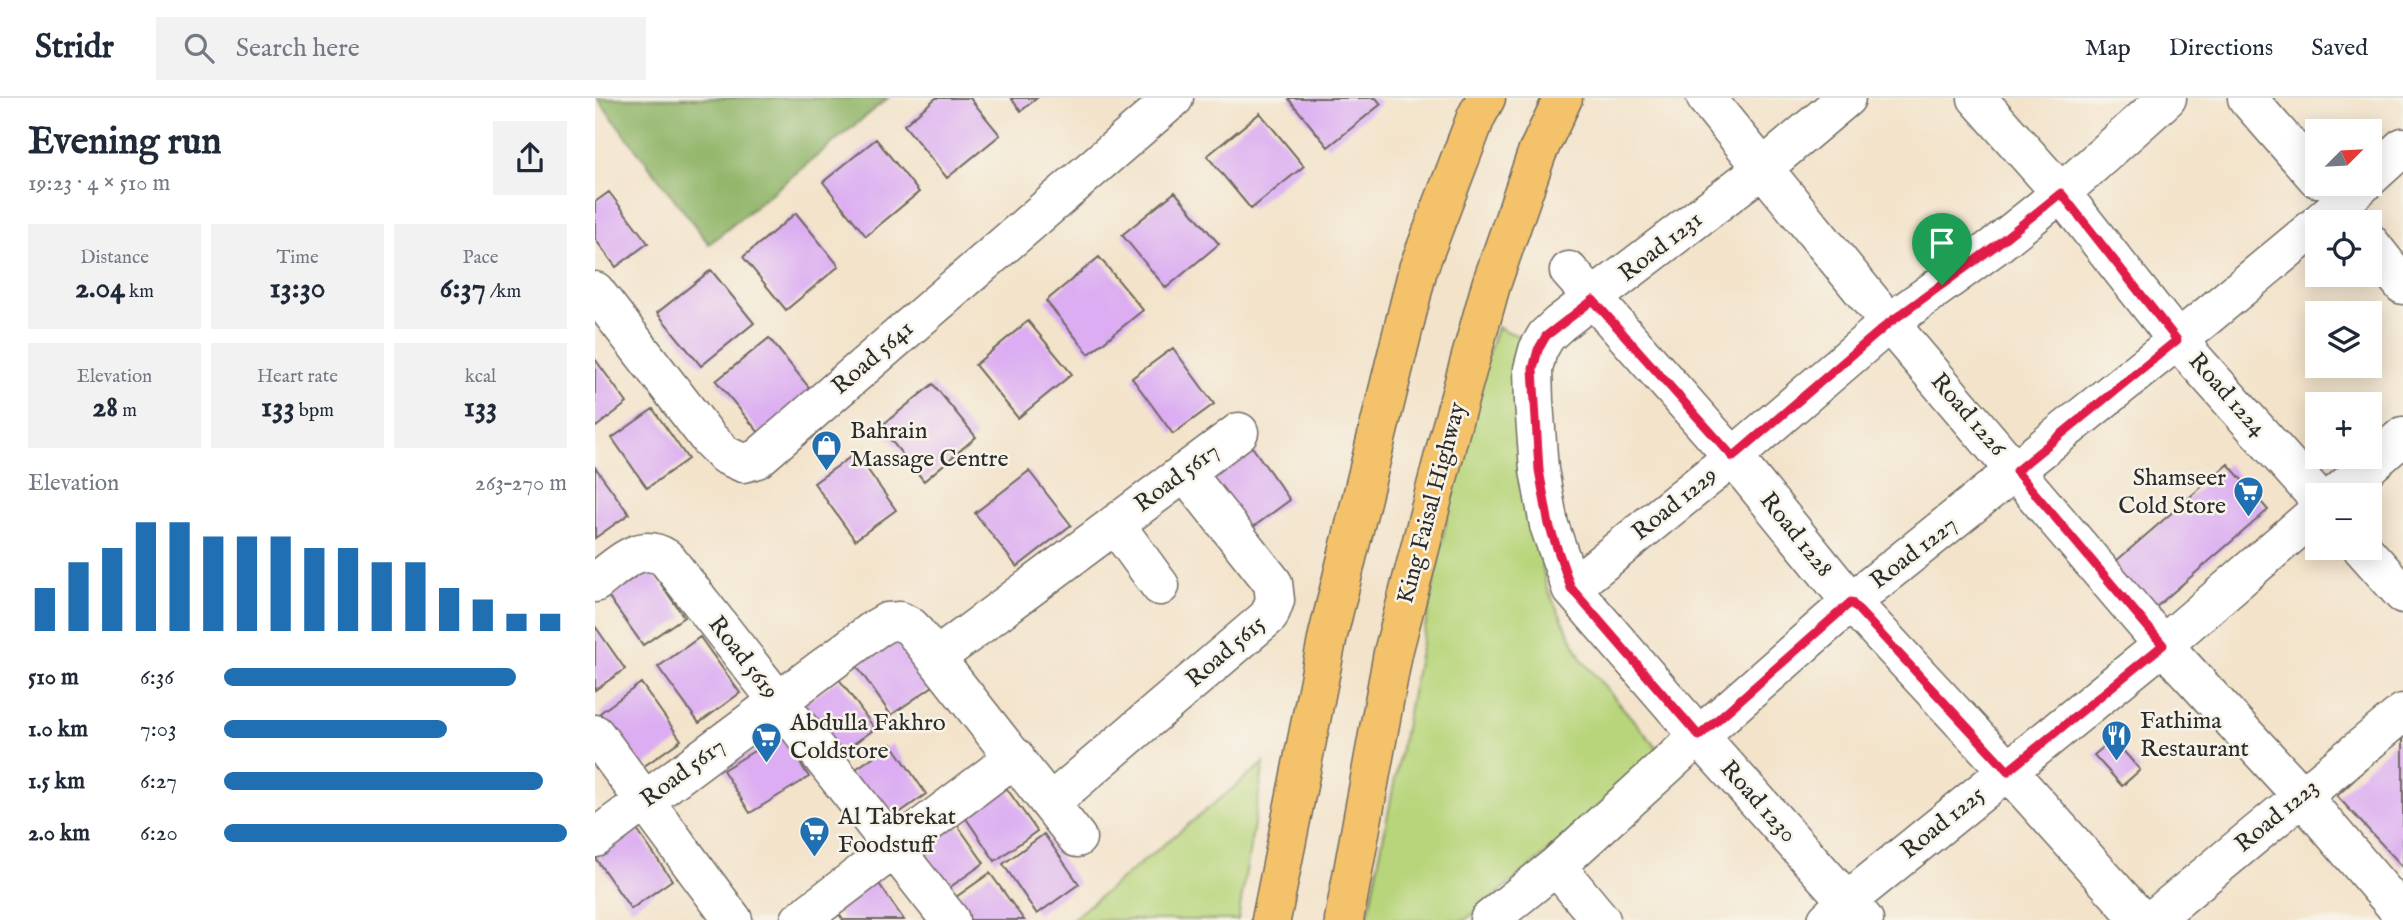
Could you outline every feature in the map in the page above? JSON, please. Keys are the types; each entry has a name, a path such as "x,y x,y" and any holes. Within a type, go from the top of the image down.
{"main road":[{"path":"1271,920 1328,635 1418,270 1476,117 1486,98"},
{"name":"King Faisal Highway","path":"1344,920 1393,653 1450,432 1490,285 1537,153 1563,98"}],"street":[{"name":"Road 5641","path":"595,291 709,439 725,455 743,463 757,459 1174,98"},
{"name":"Road 1226","path":"1706,98 1889,323 2163,645 2301,795 2403,915"},
{"name":"Road 1231","path":"1571,588 1549,525 1539,470 1533,369 1538,350 1546,336 1763,168 1846,98"},
{"name":"Road 1224","path":"1977,98 2061,193 2177,340 2305,484"},
{"name":"Road 1229","path":"1571,588 1733,457 1889,323 1995,246 2061,193 2168,98"},
{"path":"2247,98 2333,203"},
{"path":"2382,166 2403,147"},
{"name":"Road 1227","path":"1489,920 1556,866 1851,602 2177,340 2333,203"},
{"path":"2382,258 2403,285"},
{"name":"Road 1228","path":"1569,271 1733,457 1851,602 2008,771 2141,920"},
{"name":"Road 5617","path":"937,657 1238,432"},
{"path":"2350,483 2403,436"},
{"name":"Road 5615","path":"1050,803 1269,617 1275,600 1273,583 1185,472"},
{"name":"Road 1225","path":"1846,914 2008,771 2163,645 2305,522"},
{"name":"Road 5617","path":"1115,524 1160,586"},
{"name":"Road 5619","path":"595,583 641,552 649,551 666,558 950,920"},
{"path":"2373,560 2403,594"},
{"name":"Road 1230","path":"1571,588 1699,736 1846,914"},
{"name":"Road 5617","path":"595,838 887,622 900,621 911,627 937,657 1077,838"},
{"name":"Road 1223","path":"2152,920 2403,712"},
{"path":"595,734 733,920"},
{"path":"800,920 1015,757"},
{"path":"1556,866 1601,920"}],"green space":[{"path":"597,98 888,98 709,244"},
{"path":"1497,327 1530,341 1530,495 1546,586 1582,660 1665,757 1465,920 1367,920 1465,425"},
{"path":"1264,763 1238,920 1071,920"}],"building":[{"path":"936,98 970,98 1000,135 947,178 904,125"},
{"path":"1011,98 1037,98 1021,111"},
{"path":"1288,98 1376,98 1381,104 1328,147"},
{"path":"1260,113 1304,166 1251,209 1207,156"},
{"path":"876,139 919,192 866,236 823,182"},
{"path":"609,192 648,243 616,267 595,239 595,202"},
{"path":"1175,192 1219,244 1166,288 1122,235"},
{"path":"796,213 839,266 786,310 743,257"},
{"path":"1099,257 1143,310 1089,354 1046,301"},
{"path":"711,270 754,323 701,366 657,313"},
{"path":"1028,321 1072,374 1018,418 975,365"},
{"path":"769,338 812,391 760,434 716,381"},
{"path":"1173,348 1214,404 1173,434 1132,378"},
{"path":"595,359 627,403 596,427 595,425"},
{"path":"933,384 976,437 924,481 880,427"},
{"path":"653,409 688,459 647,488 612,438"},
{"path":"1250,444 1290,500 1249,530 1209,474"},
{"path":"856,453 896,510 855,540 814,483"},
{"path":"2228,464 2268,510 2148,614 2108,568"},
{"path":"595,467 629,514 595,538"},
{"path":"1029,471 1071,525 1017,567 975,513"},
{"path":"649,567 684,617 643,645 608,596"},
{"path":"595,626 625,669 595,690"},
{"path":"897,636 933,686 891,715 856,665"},
{"path":"700,637 740,693 699,723 658,667"},
{"path":"839,679 875,729 833,758 798,708"},
{"path":"641,683 681,740 640,769 600,713"},
{"path":"782,734 809,777 750,813 723,770"},
{"path":"2403,734 2403,867 2337,796"},
{"name":"Fathima Restaurant","path":"2113,739 2140,770 2122,786 2094,755"},
{"path":"892,744 926,794 885,823 850,773"},
{"path":"1002,782 1037,831 995,861 961,811"},
{"path":"949,813 984,863 943,892 908,842"},
{"path":"637,830 672,880 631,909 596,859"},
{"path":"1044,834 1079,884 1037,914 1003,864"},
{"path":"990,873 1024,920 962,920 949,902"},
{"path":"873,875 904,920 843,920 832,904"}],"place":[{"name":"Bahrain Massage Centre","path":"827,472"},
{"name":"Shamseer Cold Store","path":"2249,519"},
{"name":"Fathima Restaurant","path":"2117,762"},
{"name":"Abdulla Fakhro Coldstore","path":"767,764"},
{"name":"Al Tabrekat Foodstuff","path":"815,858"}],"route":[{"path":"2061,193 2177,340 2016,471 2163,645 2008,771 1851,602 1699,736 1571,588 1549,525 1539,470 1533,369 1538,350 1546,336 1559,324 1593,300 1733,457 1889,323 1942,285 2061,193"}]}
